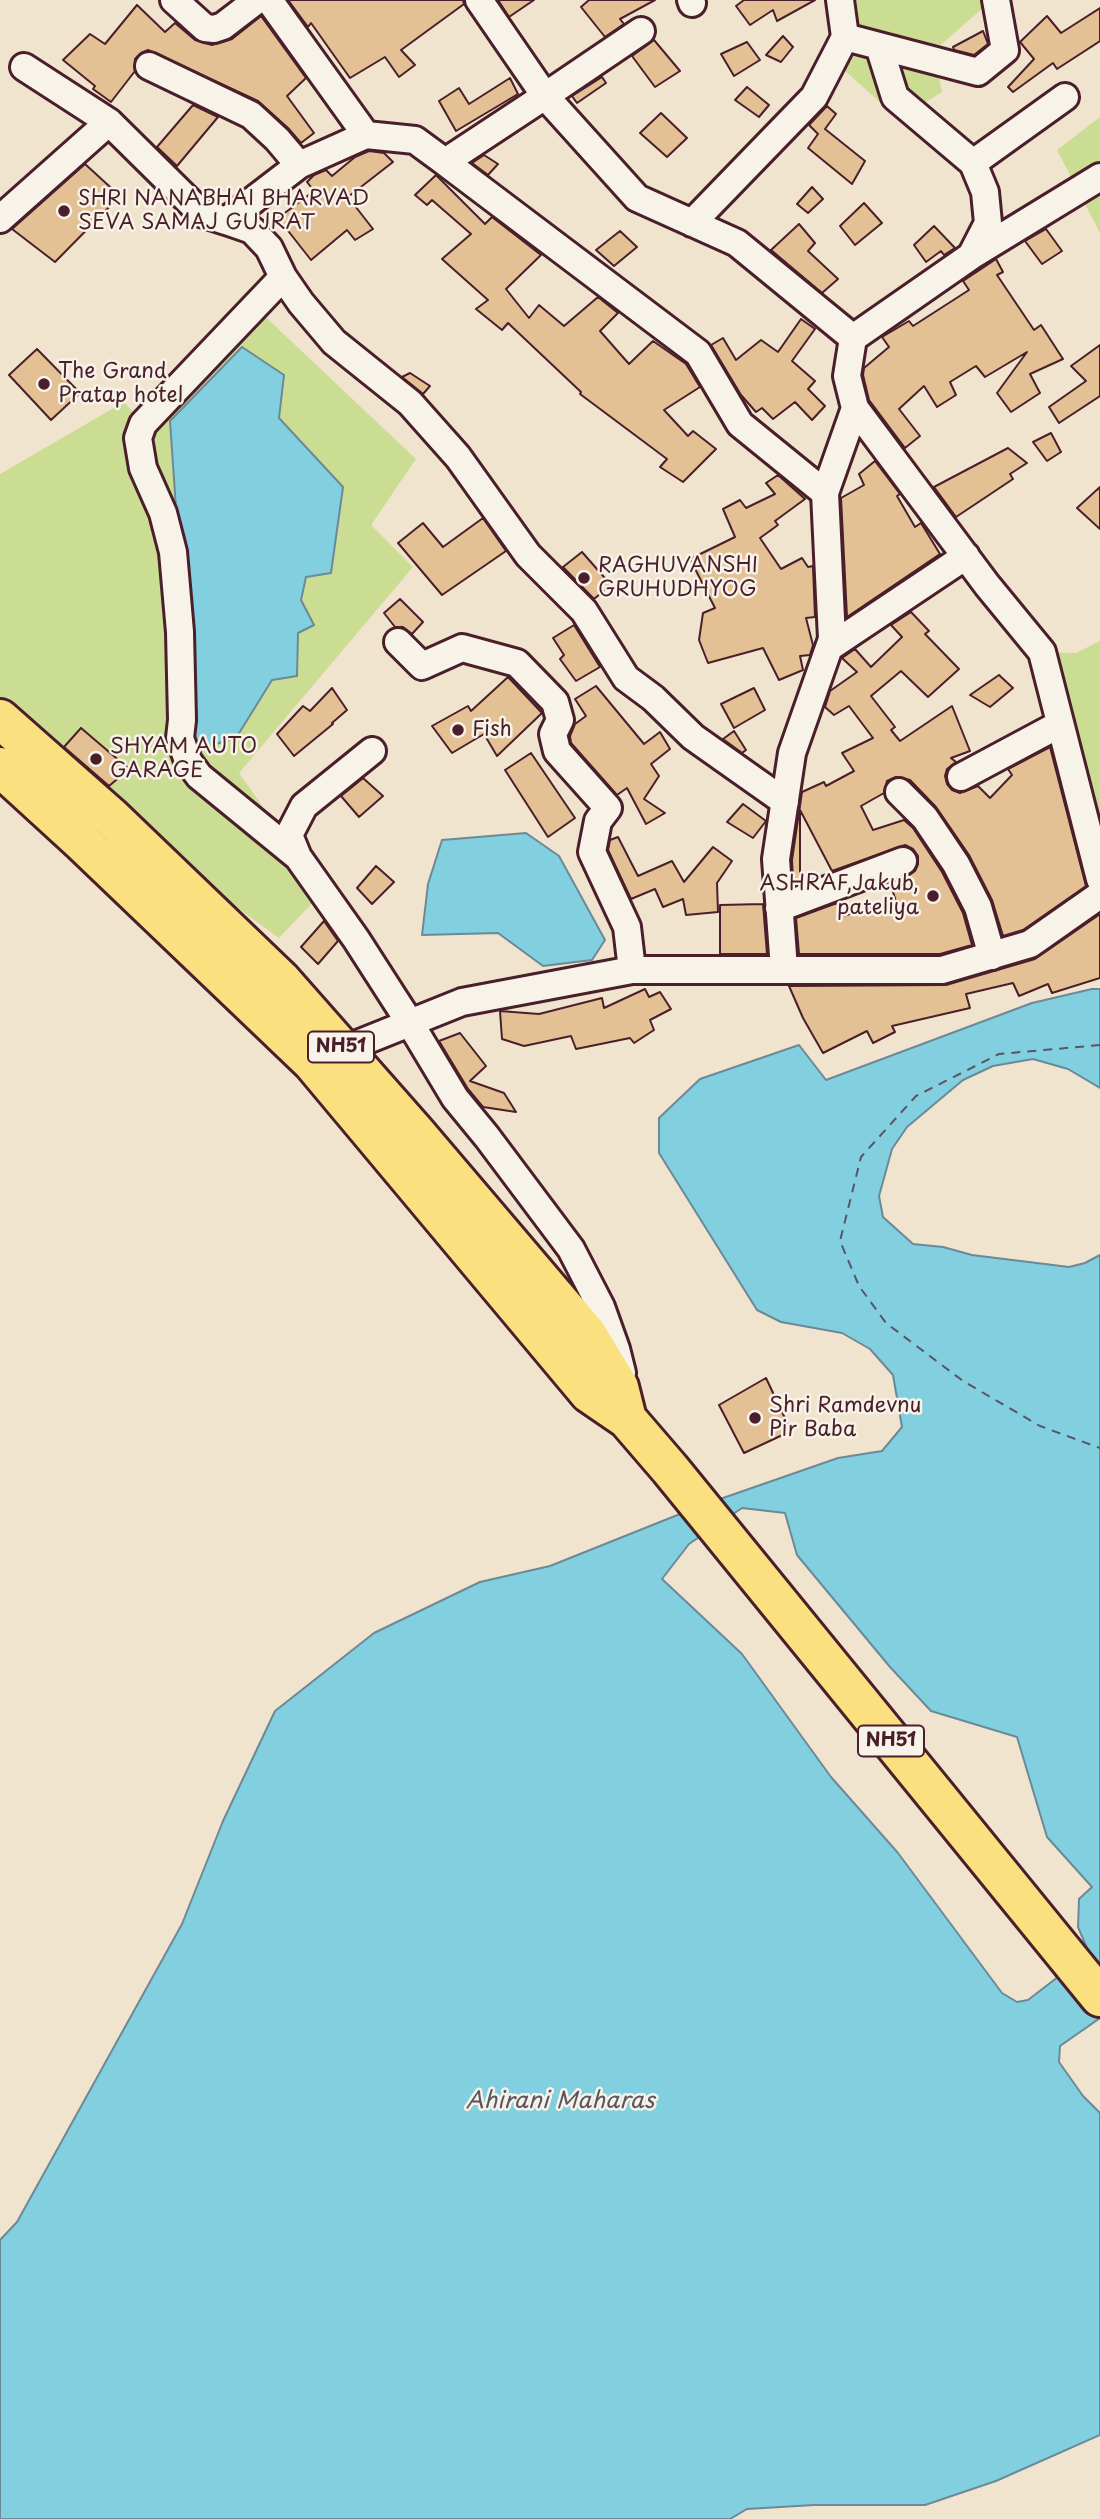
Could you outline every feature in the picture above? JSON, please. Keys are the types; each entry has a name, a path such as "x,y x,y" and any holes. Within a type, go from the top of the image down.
{"highway":[{"name":"NH51","path":"0,719 131,836 282,981 327,1056 589,1393 626,1419 670,1469 1100,1997"},
{"name":"NH51","path":"0,767 327,1056"}],"street":[{"path":"174,0 205,28 214,29 223,26 257,0"},
{"path":"269,0 366,135"},
{"path":"479,0 545,96 637,198 737,243 853,338"},
{"path":"692,223 814,97 845,37 840,0"},
{"path":"845,37 978,72 1005,50 996,0"},
{"path":"445,162 641,31"},
{"path":"879,46 895,97 973,163 985,191 988,223 971,256"},
{"path":"149,66 251,115 277,139 299,165"},
{"path":"24,67 109,122 201,213 252,230 269,248 283,277 301,303 334,342 410,403 458,457 528,555 584,611 625,678 653,698 693,737 785,802"},
{"path":"973,163 1065,97"},
{"path":"0,219 109,122"},
{"path":"226,221 299,165 366,135 415,140 698,353 740,424 825,492"},
{"path":"1100,177 971,256 853,338 848,376 855,408 1042,652 1100,878"},
{"path":"283,277 143,424 138,438 143,468 163,513 173,552 180,632 183,720 180,738 187,761 199,776 298,857"},
{"path":"784,969 776,859 792,753 832,639 825,492 855,408"},
{"path":"830,647 966,556"},
{"path":"398,642 422,666 462,648 517,663 555,702 560,720 553,734 557,751 608,807 598,821 592,852 627,927 632,970"},
{"path":"961,777 1060,724"},
{"path":"372,751 304,806 289,835 298,857 356,939 455,1098 571,1250 601,1307 617,1349 626,1388 626,1419"},
{"path":"899,792 925,818 956,864 978,907 992,956"},
{"path":"779,908 903,860"},
{"path":"327,1056 462,1002 632,970 942,970 1030,944 1100,895"}],"green space":[{"path":"856,0 992,0 934,51 942,92 899,119 845,71"},
{"path":"1100,117 1100,233 1057,150"},
{"path":"255,307 416,459 371,525 413,567 239,773 298,857 318,897 279,938 159,851 108,788 128,769 81,729 63,749 0,702 0,474 124,402 143,423","holes":["279,418 343,487 306,576 301,600 314,625 298,633 297,676 272,680 235,738 194,740 197,717 189,634 165,548 180,546"]},
{"path":"1100,641 1100,879 1042,652 1076,653"}],"water":[{"path":"242,347 284,375 279,418 343,487 331,573 306,577 301,600 314,625 298,633 297,676 272,680 236,738 196,750 194,740 197,717 170,421"},
{"path":"526,833 559,856 605,940 592,960 543,966 498,933 422,935 428,884 442,840"},
{"name":"Ahirani Maharas","path":"1100,989 1100,1088 1068,1069 1033,1059 993,1066 963,1080 907,1127 892,1149 879,1196 883,1217 913,1244 943,1247 972,1255 1069,1267 1100,1255 1100,2018 1060,2046 1059,2062 1083,2096 1100,2113 1100,2435 996,2481 925,2505 814,2505 747,2509 730,2519 0,2519 0,2240 17,2222 182,1924 223,1821 275,1711 374,1633 480,1582 550,1566 700,1506 838,1458 882,1451 902,1427 893,1375 870,1349 842,1333 781,1322 757,1310 659,1153 659,1118 700,1079 799,1045 826,1080 1032,1003","holes":["742,1508 785,1513 797,1555 890,1667 931,1711 1017,1737 1047,1837 1092,1887 1079,1899 1078,1927 1089,1953 1028,2000 1017,2002 1002,1993 898,1853 831,1777 742,1654 662,1579 689,1544"]}],"building":[{"path":"288,0 463,0 464,4 401,50 415,65 399,77 385,57 350,78 311,23 308,27"},
{"path":"498,0 534,0 509,17"},
{"path":"589,0 655,0 620,19 624,24 605,37 581,7"},
{"path":"744,0 815,0 777,21 773,10 750,25 736,6"},
{"path":"137,5 165,32 175,23 195,40 212,45 232,39 261,16 306,78 287,96 314,133 301,143 258,101 148,50 135,59 135,71 111,102 93,89 95,86 63,60 90,34 105,44"},
{"path":"1100,8 1100,41 1057,69 1053,63 1013,92 1008,87 1034,59 1020,42 1047,16 1061,33"},
{"path":"983,31 988,44 974,55 954,50 953,47"},
{"path":"783,36 793,47 781,62 766,55"},
{"path":"654,40 680,71 655,87 632,56"},
{"path":"747,42 760,60 734,76 721,54"},
{"path":"602,77 606,83 577,103 572,96"},
{"path":"510,78 518,94 456,131 439,101 459,88 469,104"},
{"path":"747,87 769,105 759,117 735,100"},
{"path":"193,105 218,117 177,166 157,147"},
{"path":"827,106 836,114 825,129 865,161 852,184 808,148 818,134 809,125"},
{"path":"661,113 687,138 667,157 640,133"},
{"path":"369,151 384,153 393,162 348,197 373,229 355,240 347,230 311,260 278,218 314,191 307,182 314,175 326,170 332,176 355,157"},
{"path":"484,155 498,164 488,175 472,163"},
{"name":"SHRI NANABHAI BHARVAD SEVA SAMAJ GUJRAT","path":"85,164 120,196 55,262 12,229"},
{"path":"436,175 485,224 492,217 541,255 506,289 529,318 539,305 564,326 598,297 618,313 600,331 629,364 653,341 686,364 700,387 664,410 688,436 693,431 716,449 683,482 660,467 667,459 580,394 581,392 508,323 502,330 476,309 488,300 442,259 471,234 432,200 427,205 415,195"},
{"path":"812,187 823,199 808,213 797,204"},
{"path":"864,203 882,223 855,245 840,226"},
{"path":"799,224 815,243 808,251 838,279 822,293 771,250"},
{"path":"934,226 955,248 944,255 941,251 926,262 914,245"},
{"path":"1046,229 1062,251 1042,264 1025,241"},
{"path":"620,231 637,247 614,266 596,250"},
{"path":"996,259 1003,272 997,275 1034,330 1041,325 1063,359 1030,374 1040,393 1011,412 997,393 1027,352 985,377 976,366 950,382 956,395 937,407 924,386 899,409 920,436 905,448 869,400 864,368 889,347 882,337 909,321 913,326 969,290 963,281"},
{"path":"801,319 815,329 792,361 815,381 808,389 825,406 812,420 795,402 773,419 762,408 756,412 741,395 711,345 723,338 736,360 761,340 778,352"},
{"path":"1100,345 1100,396 1059,423 1049,407 1086,381 1071,366"},
{"name":"The Grand Pratap hotel","path":"37,349 80,393 51,420 9,375"},
{"path":"410,373 430,386 423,394 402,377"},
{"path":"1051,433 1061,452 1047,461 1033,442"},
{"path":"1008,448 1027,463 1010,474 1013,479 956,517 934,487"},
{"path":"875,461 900,494 897,496 915,527 921,523 940,554 847,617 841,498 864,485 859,474"},
{"path":"778,475 805,499 775,521 778,525 760,538 781,569 802,558 808,567 813,566 815,617 806,618 813,645 810,655 800,656 803,670 779,680 763,648 708,663 699,640 703,613 715,608 690,559 735,537 723,509 740,500 746,508 775,494 766,483"},
{"path":"1100,487 1100,529 1077,508"},
{"path":"483,518 506,551 442,595 398,543 423,523 443,547"},
{"name":"RAGHUVANSHI GRUHUDHYOG","path":"582,552 611,585 594,599 563,567"},
{"path":"400,599 423,622 412,634 403,627 395,627 384,613"},
{"path":"911,612 929,631 925,634 959,669 928,697 901,671 871,696 895,727 891,730 900,741 952,706 970,751 951,758 956,762 947,769 947,784 960,793 978,786 990,798 1012,775 1008,769 1050,747 1086,886 1023,930 1003,936 992,900 969,855 936,807 910,780 896,777 887,781 884,793 861,806 873,830 904,820 913,828 942,872 963,913 972,945 940,954 799,954 796,918 837,903 843,916 896,901 890,883 915,871 918,864 918,856 913,849 905,845 832,871 800,810 800,881 793,880 792,860 802,792 824,782 826,786 854,771 842,753 873,738 849,706 834,715 825,707 830,691 857,672 842,658 855,649 871,667 902,637 891,625"},
{"path":"574,625 600,667 576,681 560,659 564,655 553,638"},
{"path":"999,675 1013,688 990,707 970,695"},
{"path":"508,677 542,713 497,756 484,734 452,753 432,726 468,706 471,711"},
{"path":"596,686 644,744 660,732 670,749 651,764 659,776 644,799 665,813 646,824 627,788 617,795 571,743 570,736 575,724 586,716 575,699"},
{"path":"332,688 347,710 294,756 277,734 303,706 310,711"},
{"path":"754,688 765,710 734,728 721,704"},
{"name":"SHYAM AUTO GARAGE","path":"81,728 129,769 109,786 64,747"},
{"path":"734,731 746,750 742,753 723,739"},
{"path":"531,753 575,818 548,837 505,770"},
{"path":"363,778 383,796 359,817 341,796"},
{"path":"743,804 766,821 753,838 727,822"},
{"path":"618,837 638,876 672,861 684,882 713,847 732,861 717,883 718,912 686,915 683,899 663,907 655,889 631,899 608,850 610,840"},
{"path":"376,866 394,882 372,904 357,888"},
{"path":"763,904 767,954 720,954 720,905"},
{"path":"1100,914 1100,978 1052,993 1048,984 1019,996 1013,983 966,994 970,1008 892,1026 895,1032 873,1043 867,1031 823,1053 789,986 946,985 1035,959"},
{"path":"324,921 338,941 318,964 301,947"},
{"path":"645,989 649,997 660,992 671,1009 650,1020 654,1030 634,1043 630,1038 576,1049 571,1036 524,1046 502,1039 500,1011 539,1014 602,998 604,1008"},
{"path":"460,1033 486,1066 470,1081 504,1093 516,1112 483,1107 468,1089 439,1041"},
{"name":"Shri Ramdevnu Pir Baba","path":"766,1378 791,1431 744,1453 719,1405"}],"ferry route":[{"path":"1100,1045 999,1054 916,1096 861,1157 840,1241 859,1286 886,1323 963,1381 1040,1426 1100,1448"}],"place":[{"name":"SHRI NANABHAI BHARVAD SEVA SAMAJ GUJRAT","path":"64,211"},
{"name":"The Grand Pratap hotel","path":"44,384"},
{"name":"RAGHUVANSHI GRUHUDHYOG","path":"584,578"},
{"name":"Fish","path":"458,730"},
{"name":"SHYAM AUTO GARAGE","path":"96,759"},
{"name":"ASHRAF,Jakub, pateliya","path":"933,896"},
{"name":"Shri Ramdevnu Pir Baba","path":"755,1418"}]}
